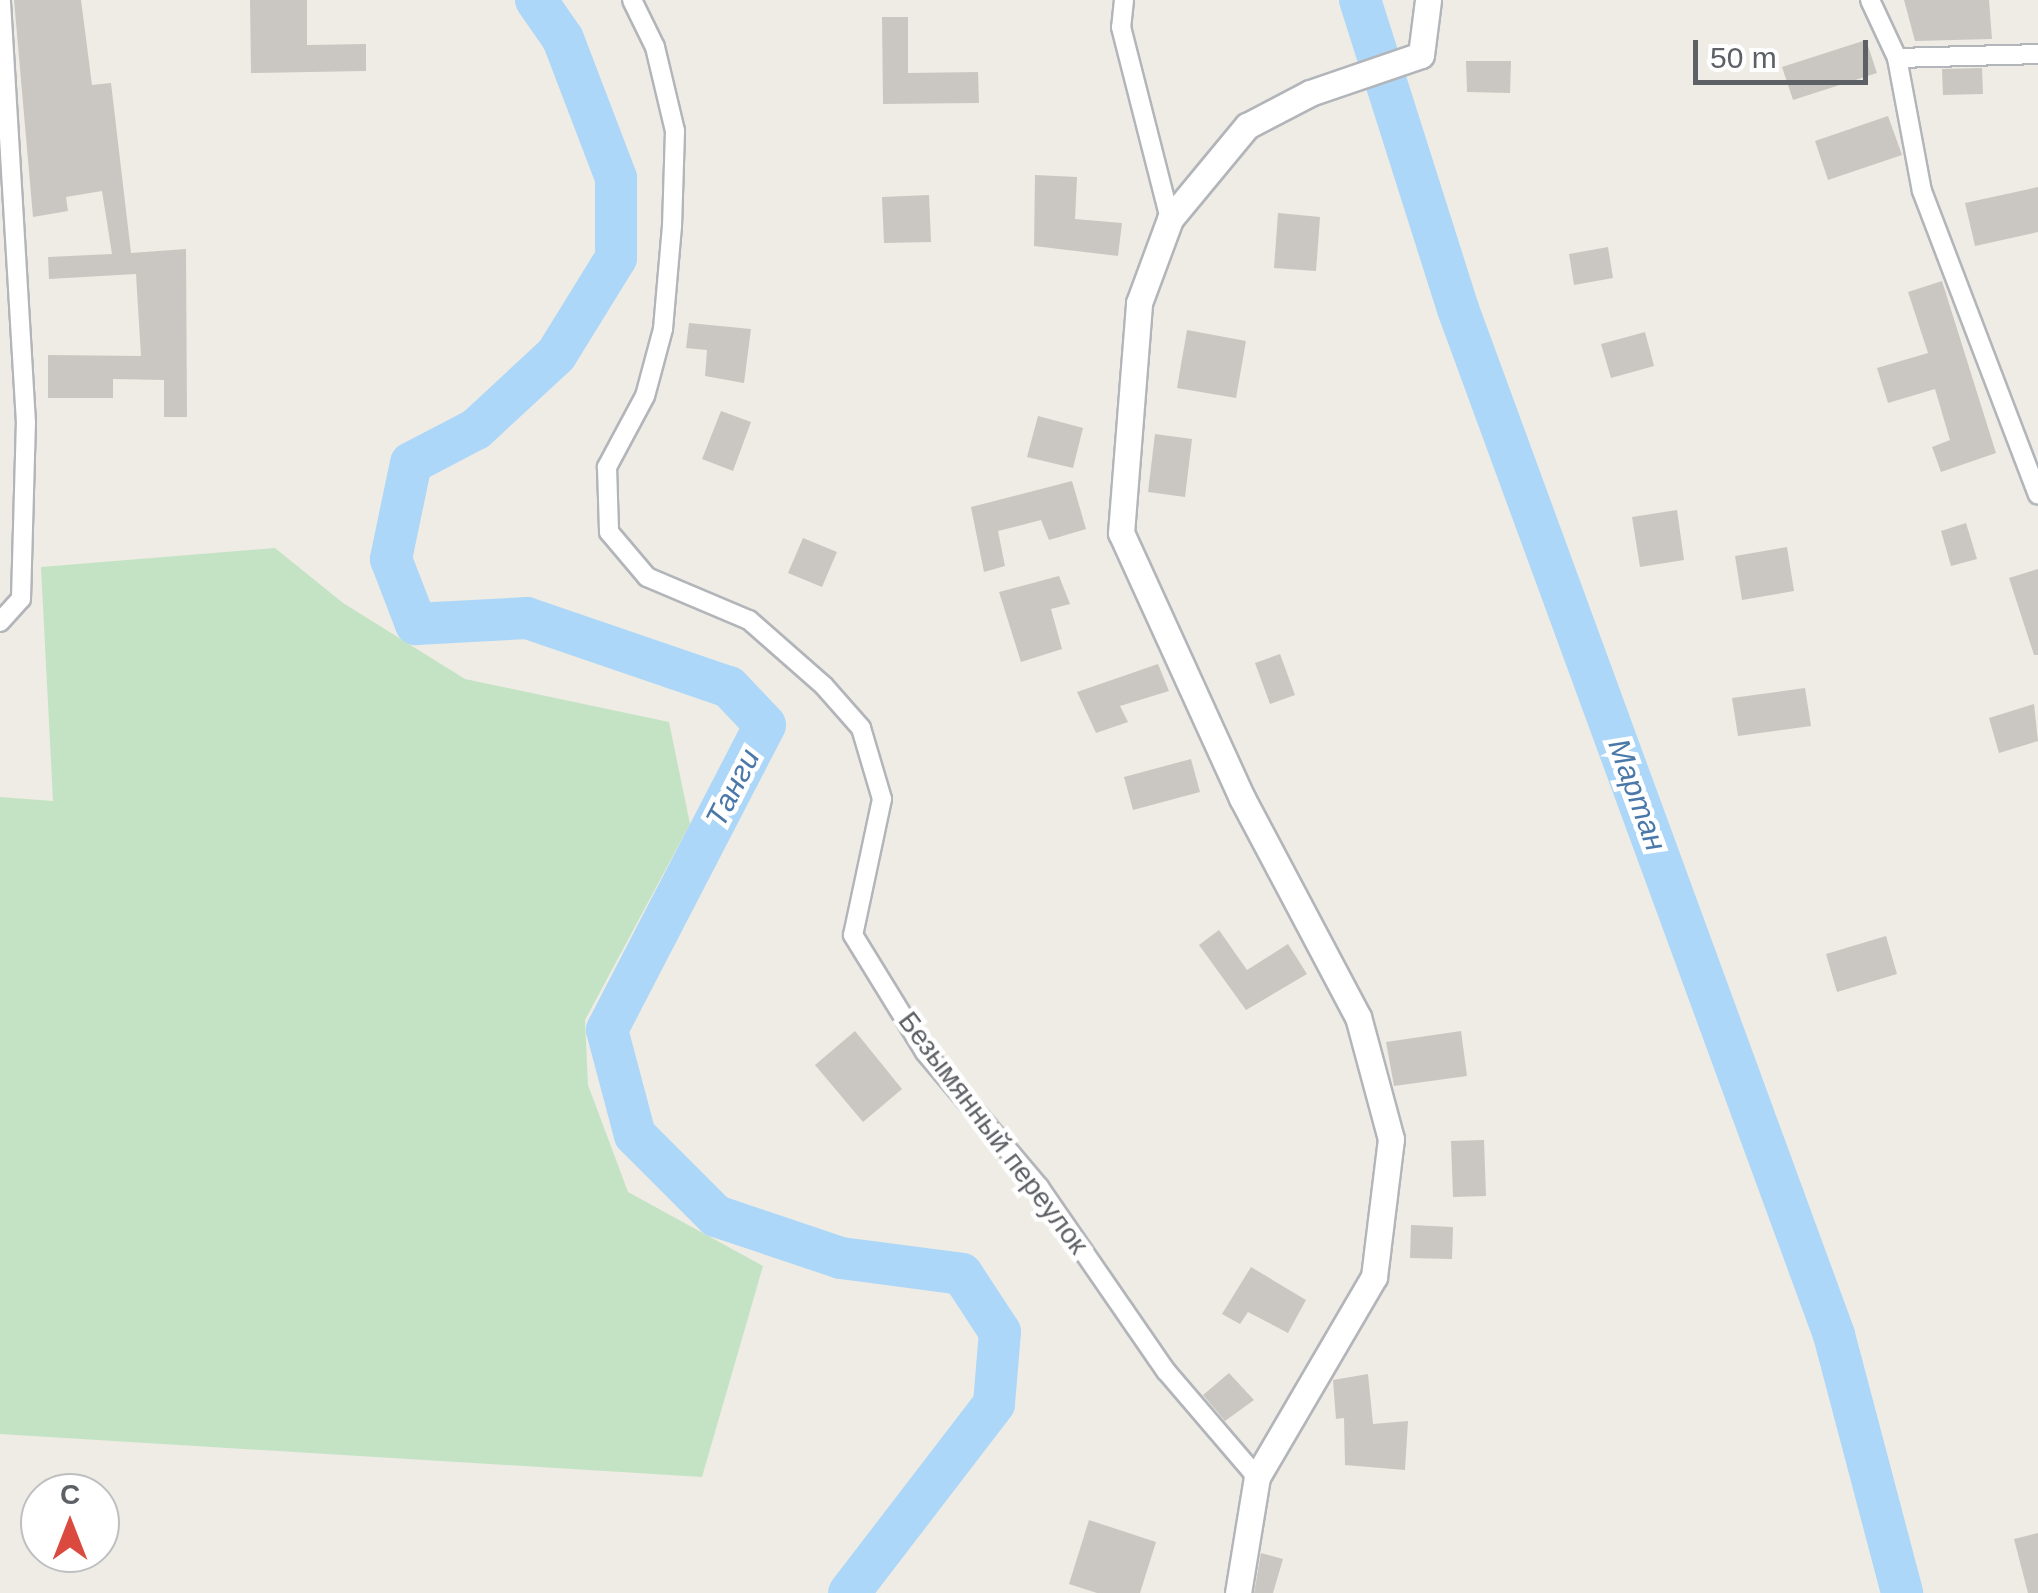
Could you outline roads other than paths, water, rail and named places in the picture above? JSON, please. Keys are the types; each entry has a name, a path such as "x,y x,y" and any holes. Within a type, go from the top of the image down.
{"street":[{"path":"0,622 20,599 26,423 1,0"},
{"name":"Безымянный переулок","path":"632,0 655,47 674,131 672,226 663,329 644,396 607,466 609,532 646,577 749,620 824,686 861,728 882,800 853,935 925,1052 1039,1187 1166,1370 1257,1476"},
{"path":"1124,0 1121,27 1170,219"},
{"path":"1238,1593 1257,1476 1374,1277 1390,1139 1358,1016 1242,798 1121,534 1140,302 1170,219 1247,126 1310,93 1421,55 1428,0"},
{"path":"1870,0 1897,58 1922,192 2038,495"},
{"path":"1897,58 2038,54"}],"waterway":[{"name":"Танги","path":"536,0 563,39 616,178 616,258 556,355 476,429 411,463 391,559 416,624 527,618 729,687 765,725 607,1030 635,1135 716,1216 841,1258 962,1274 1000,1332 994,1404 849,1593"},
{"name":"Мартан","path":"1360,0 1458,309 1834,1335 1902,1593"}]}
